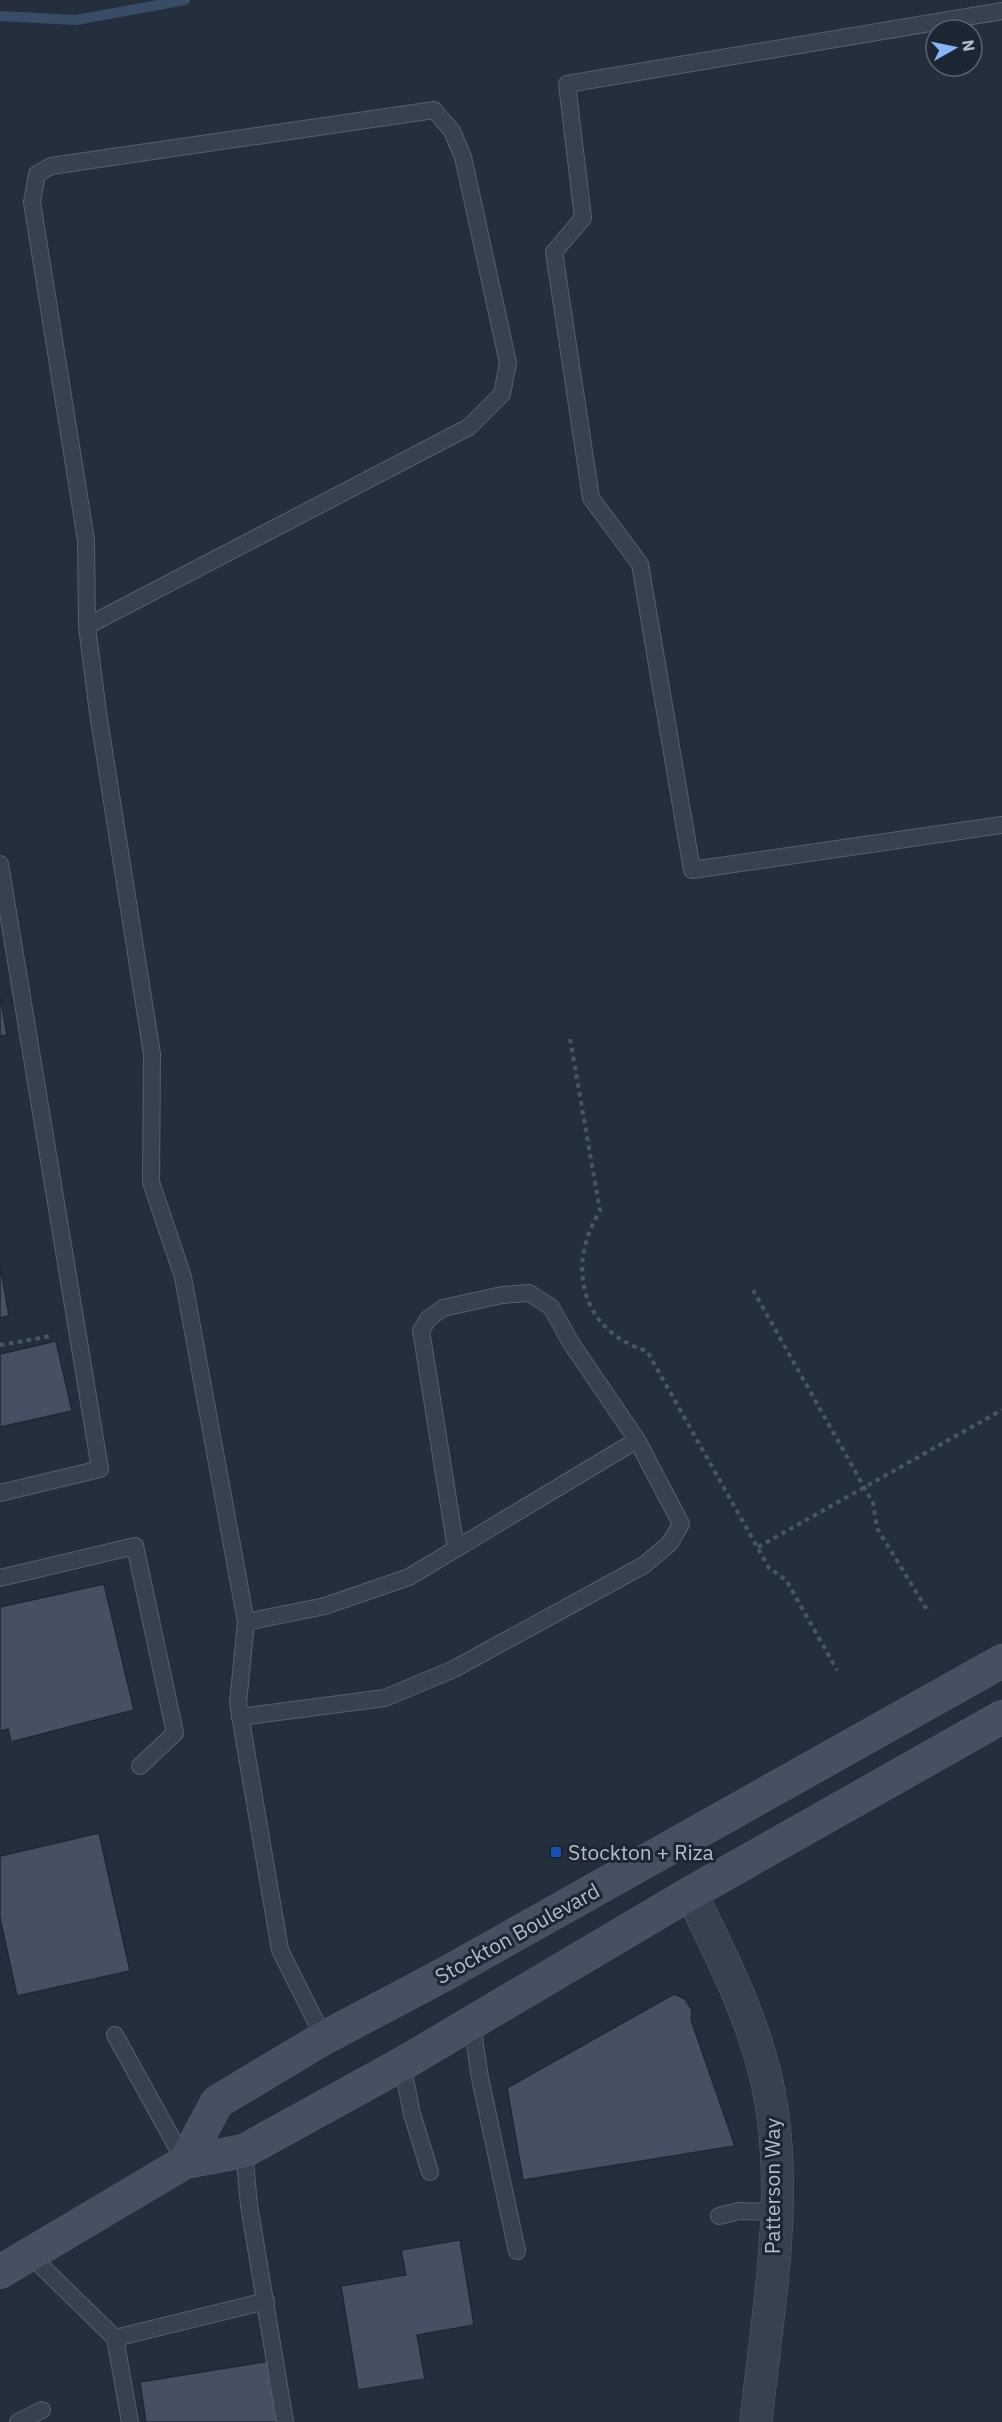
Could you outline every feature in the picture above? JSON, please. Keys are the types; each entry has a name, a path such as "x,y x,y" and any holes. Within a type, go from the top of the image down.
{"main road":[{"name":"Stockton Boulevard","path":"185,2162 217,2102 324,2038 445,1974 1002,1661"},
{"path":"692,1893 719,1851 916,1745 936,1698"},
{"path":"0,2272 185,2162 244,2151 402,2064 692,1893 1002,1717"}],"street":[{"name":"Patterson Way","path":"692,1893 759,2051 772,2112 776,2212 756,2422"}],"lane":[{"path":"1002,11 567,84 582,218 554,252 591,498 640,564 692,870 1002,825"},
{"path":"87,626 469,428 502,394 508,363 464,157 452,131 434,110 51,166 37,174 32,202 86,540 87,626 152,1054 151,1182 183,1277 246,1622 238,1703 280,1950 324,2038"},
{"path":"0,864 100,1469 0,1493"},
{"path":"240,1717 385,1698 454,1670 644,1565 670,1543 681,1524 637,1440 571,1343 551,1307 529,1293 502,1295 442,1308 429,1318 421,1330 456,1549"},
{"path":"246,1622 324,1606 409,1577 637,1440"},
{"path":"0,1578 135,1546 175,1733 140,1766"},
{"path":"472,2024 517,2251"},
{"path":"115,2035 185,2162"},
{"path":"402,2064 412,2115 430,2172"},
{"path":"244,2151 249,2205 285,2422"},
{"path":"719,2216 740,2211 776,2212"},
{"path":"30,2255 115,2338 129,2422"},
{"path":"115,2338 266,2301"},
{"path":"18,2422 42,2410"}],"path":[{"path":"570,1039 600,1211 591,1226 582,1250 582,1275 587,1298 607,1330 631,1346 647,1351 769,1568 786,1580 837,1670"},
{"path":"753,1290 865,1487 873,1503 877,1528 929,1613"},
{"path":"0,1345 77,1332"},
{"path":"758,1547 1002,1410"}],"building":[{"path":"0,995 7,1035 0,1036"},
{"path":"0,1264 9,1316 0,1318"},
{"path":"56,1341 72,1411 0,1427 0,1354"},
{"path":"104,1584 134,1710 11,1742 8,1729 0,1731 0,1607"},
{"path":"99,1833 130,1971 17,1996 0,1918 0,1856"},
{"path":"674,1994 685,1999 692,2010 691,2020 735,2146 523,2180 507,2088"},
{"path":"460,2240 474,2325 417,2335 425,2379 358,2390 341,2286 406,2275 401,2250"},
{"path":"270,2361 280,2422 146,2422 140,2382"}],"waterway":[{"path":"0,16 76,20 185,0"}],"place":[{"name":"Stockton + Riza","path":"556,1852"}]}
